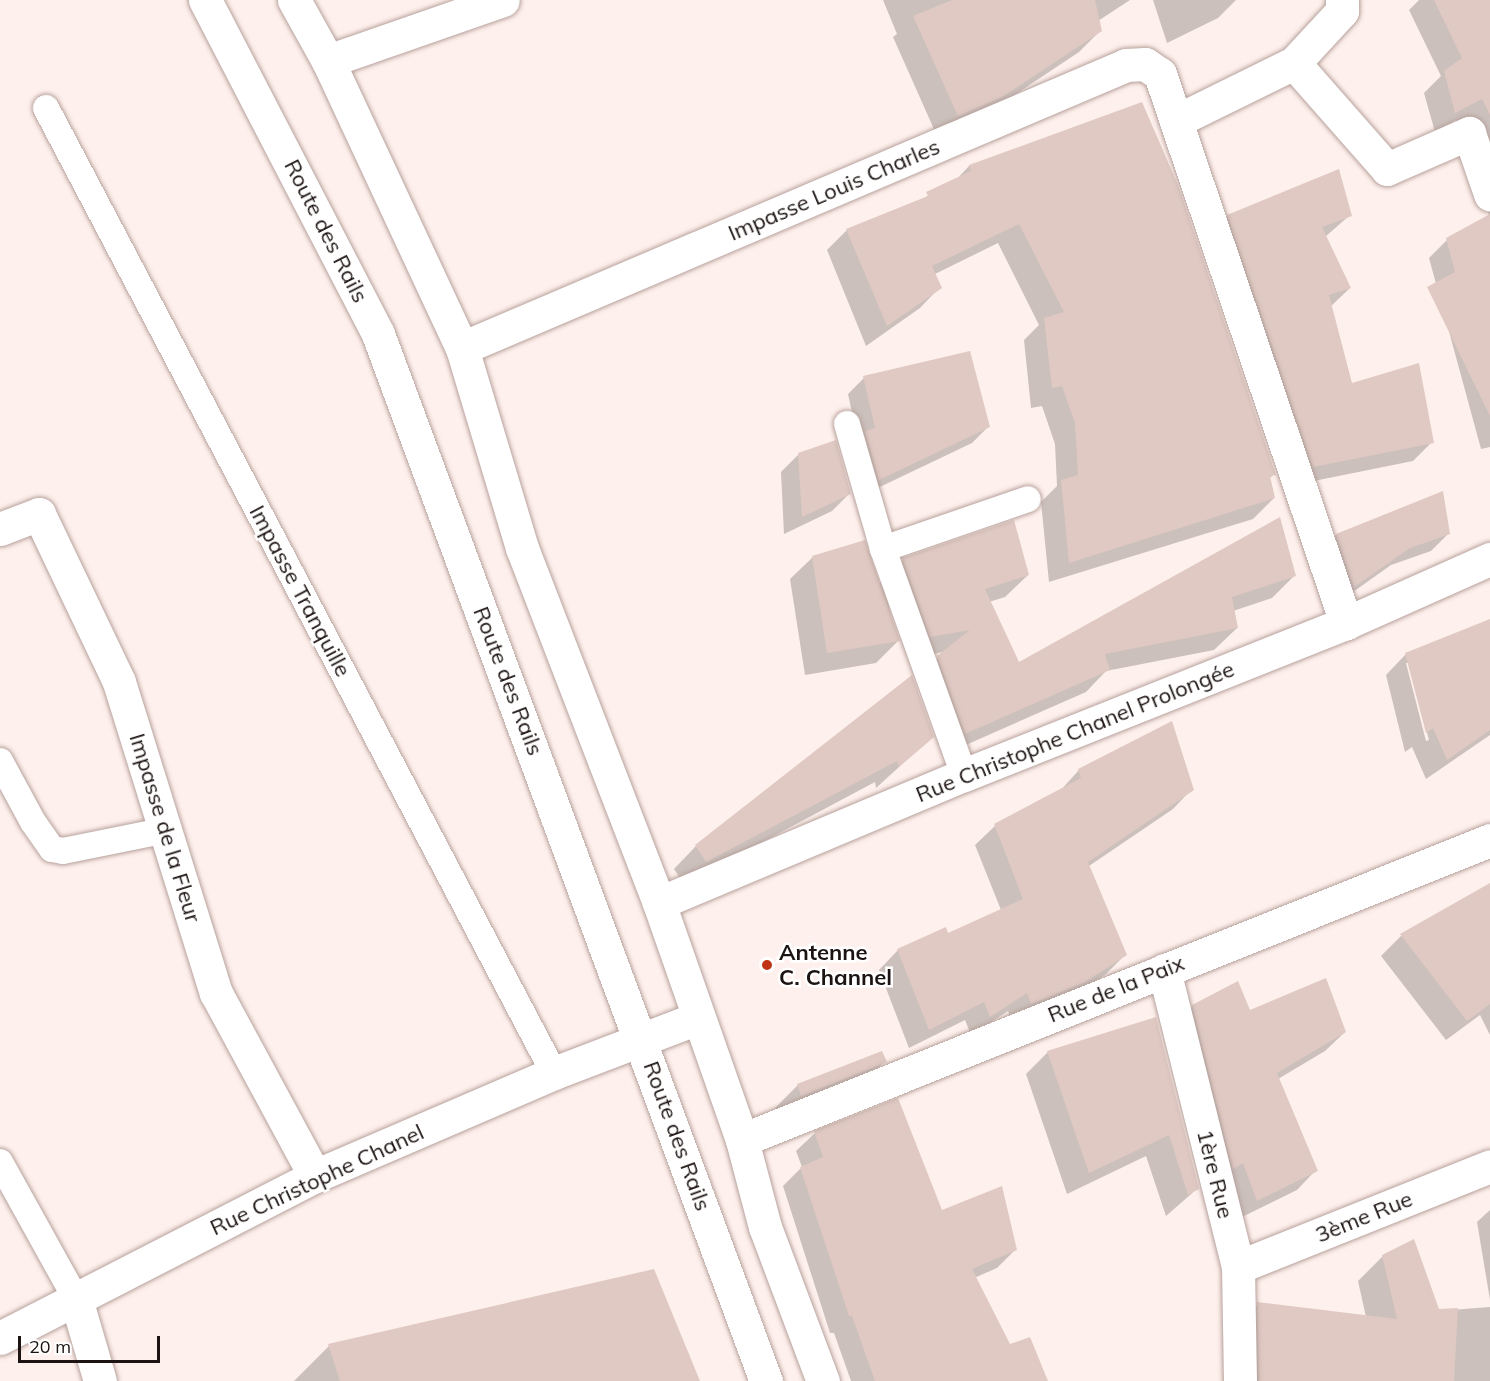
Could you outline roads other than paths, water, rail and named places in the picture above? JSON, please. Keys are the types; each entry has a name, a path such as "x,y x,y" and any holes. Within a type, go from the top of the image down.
{"street":[{"name":"Route des Rails","path":"205,0 378,334 643,1041 766,1381"},
{"path":"294,0 328,61 462,348 522,548 659,903 742,1140 765,1227 823,1381"},
{"path":"328,61 503,0"},
{"path":"1176,121 1294,63 1342,11 1341,0"},
{"path":"1294,63 1387,169 1479,128 1490,194"},
{"name":"Impasse Louis Charles","path":"462,348 1126,65 1145,64 1160,75 1346,623"},
{"name":"Impasse de la Fleur","path":"0,529 39,514 119,682 216,993 315,1176"},
{"name":"Rue Christophe Chanel Prolongée","path":"659,903 964,775 1346,623 1490,559"},
{"name":"Rue de la Paix","path":"742,1140 1490,840"},
{"name":"1ère Rue","path":"1164,970 1238,1267 1240,1381"},
{"name":"Rue Christophe Chanel","path":"0,1338 315,1176 554,1073 643,1041 698,1018"},
{"name":"3ème Rue","path":"1238,1267 1490,1166"},
{"path":"76,1299 100,1381"}],"lane":[{"name":"Impasse Tranquille","path":"46,108 554,1073"},
{"path":"847,424 882,549 964,775"},
{"path":"882,549 1028,499"},
{"path":"0,761 33,822 52,849 63,851 167,830"},
{"path":"0,1162 76,1299"}],"place":[{"name":"Antenne C. Channel","path":"767,965"}]}
